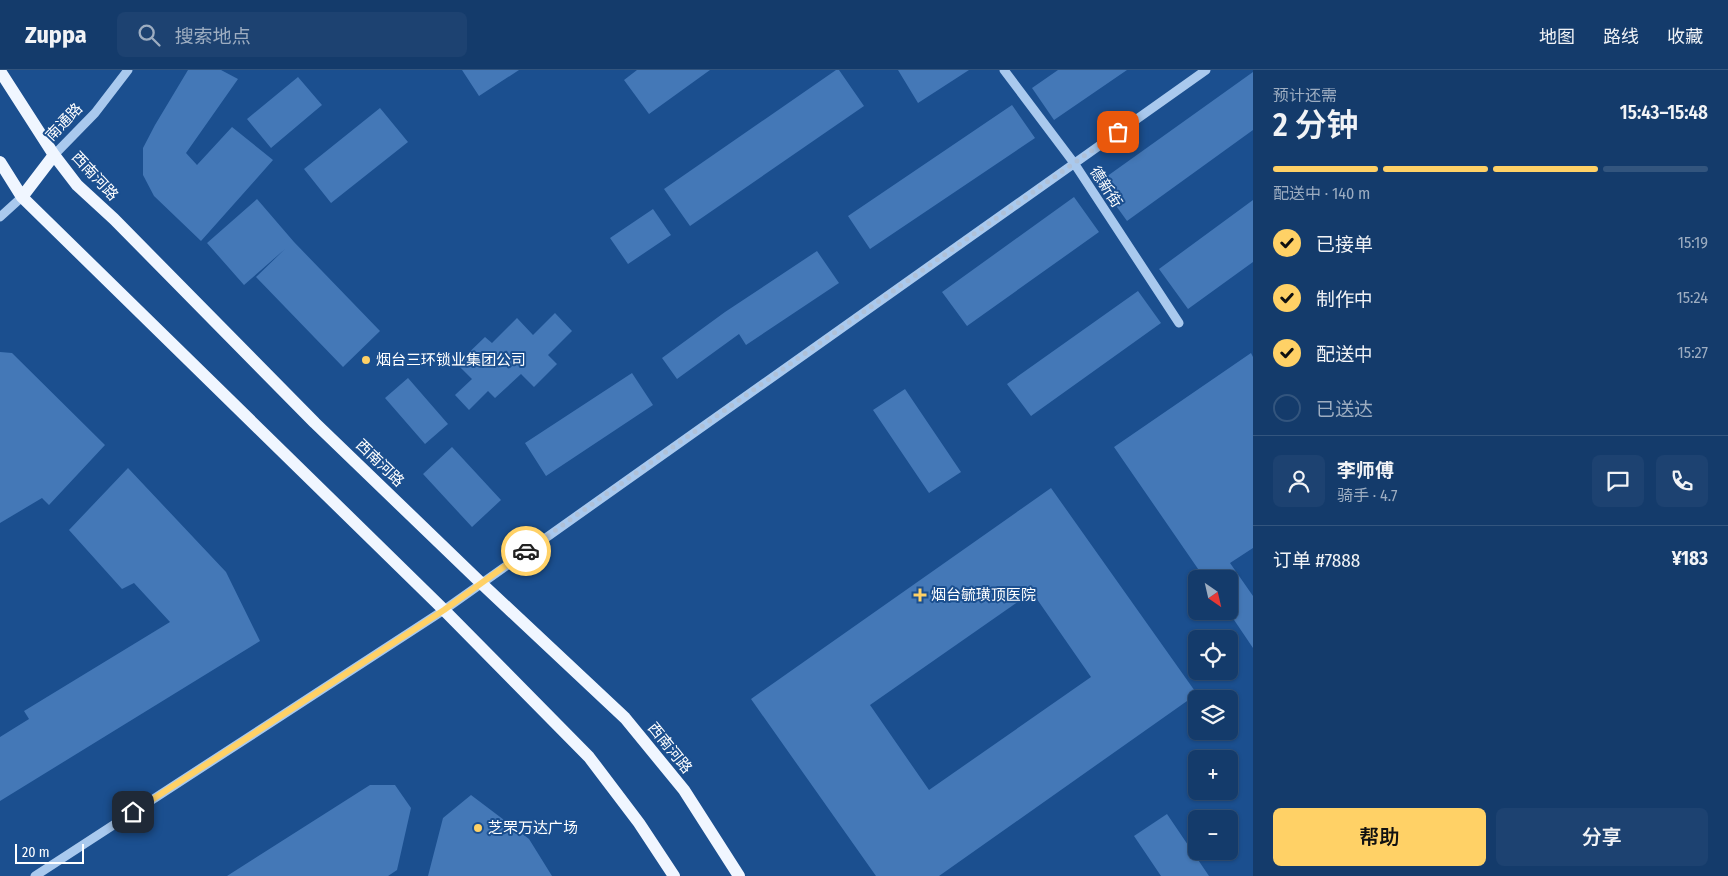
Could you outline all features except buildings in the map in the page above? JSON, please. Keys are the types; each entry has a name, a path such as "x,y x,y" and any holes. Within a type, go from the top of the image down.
{"main road":[{"name":"西南河路","path":"0,71 54,155 77,186 114,219 315,423 625,718 684,790 739,876"},
{"name":"南通路","path":"22,196 54,155"},
{"path":"0,162 22,196 444,610 590,757 639,823 674,876"}],"street":[{"name":"南通路","path":"54,155 95,113 128,70"},
{"name":"德新街","path":"1004,70 1074,163 1179,323"},
{"path":"35,876 444,610 1206,70"},
{"path":"0,217 22,196"}],"way so far":[{"path":"526,551 1118,132"}],"place":[{"name":"烟台三环锁业集团公司","path":"366,360"},
{"name":"烟台毓璜顶医院","path":"920,595"},
{"name":"芝罘万达广场","path":"478,828"}],"route":[{"path":"133,812 444,610 526,551"}]}
